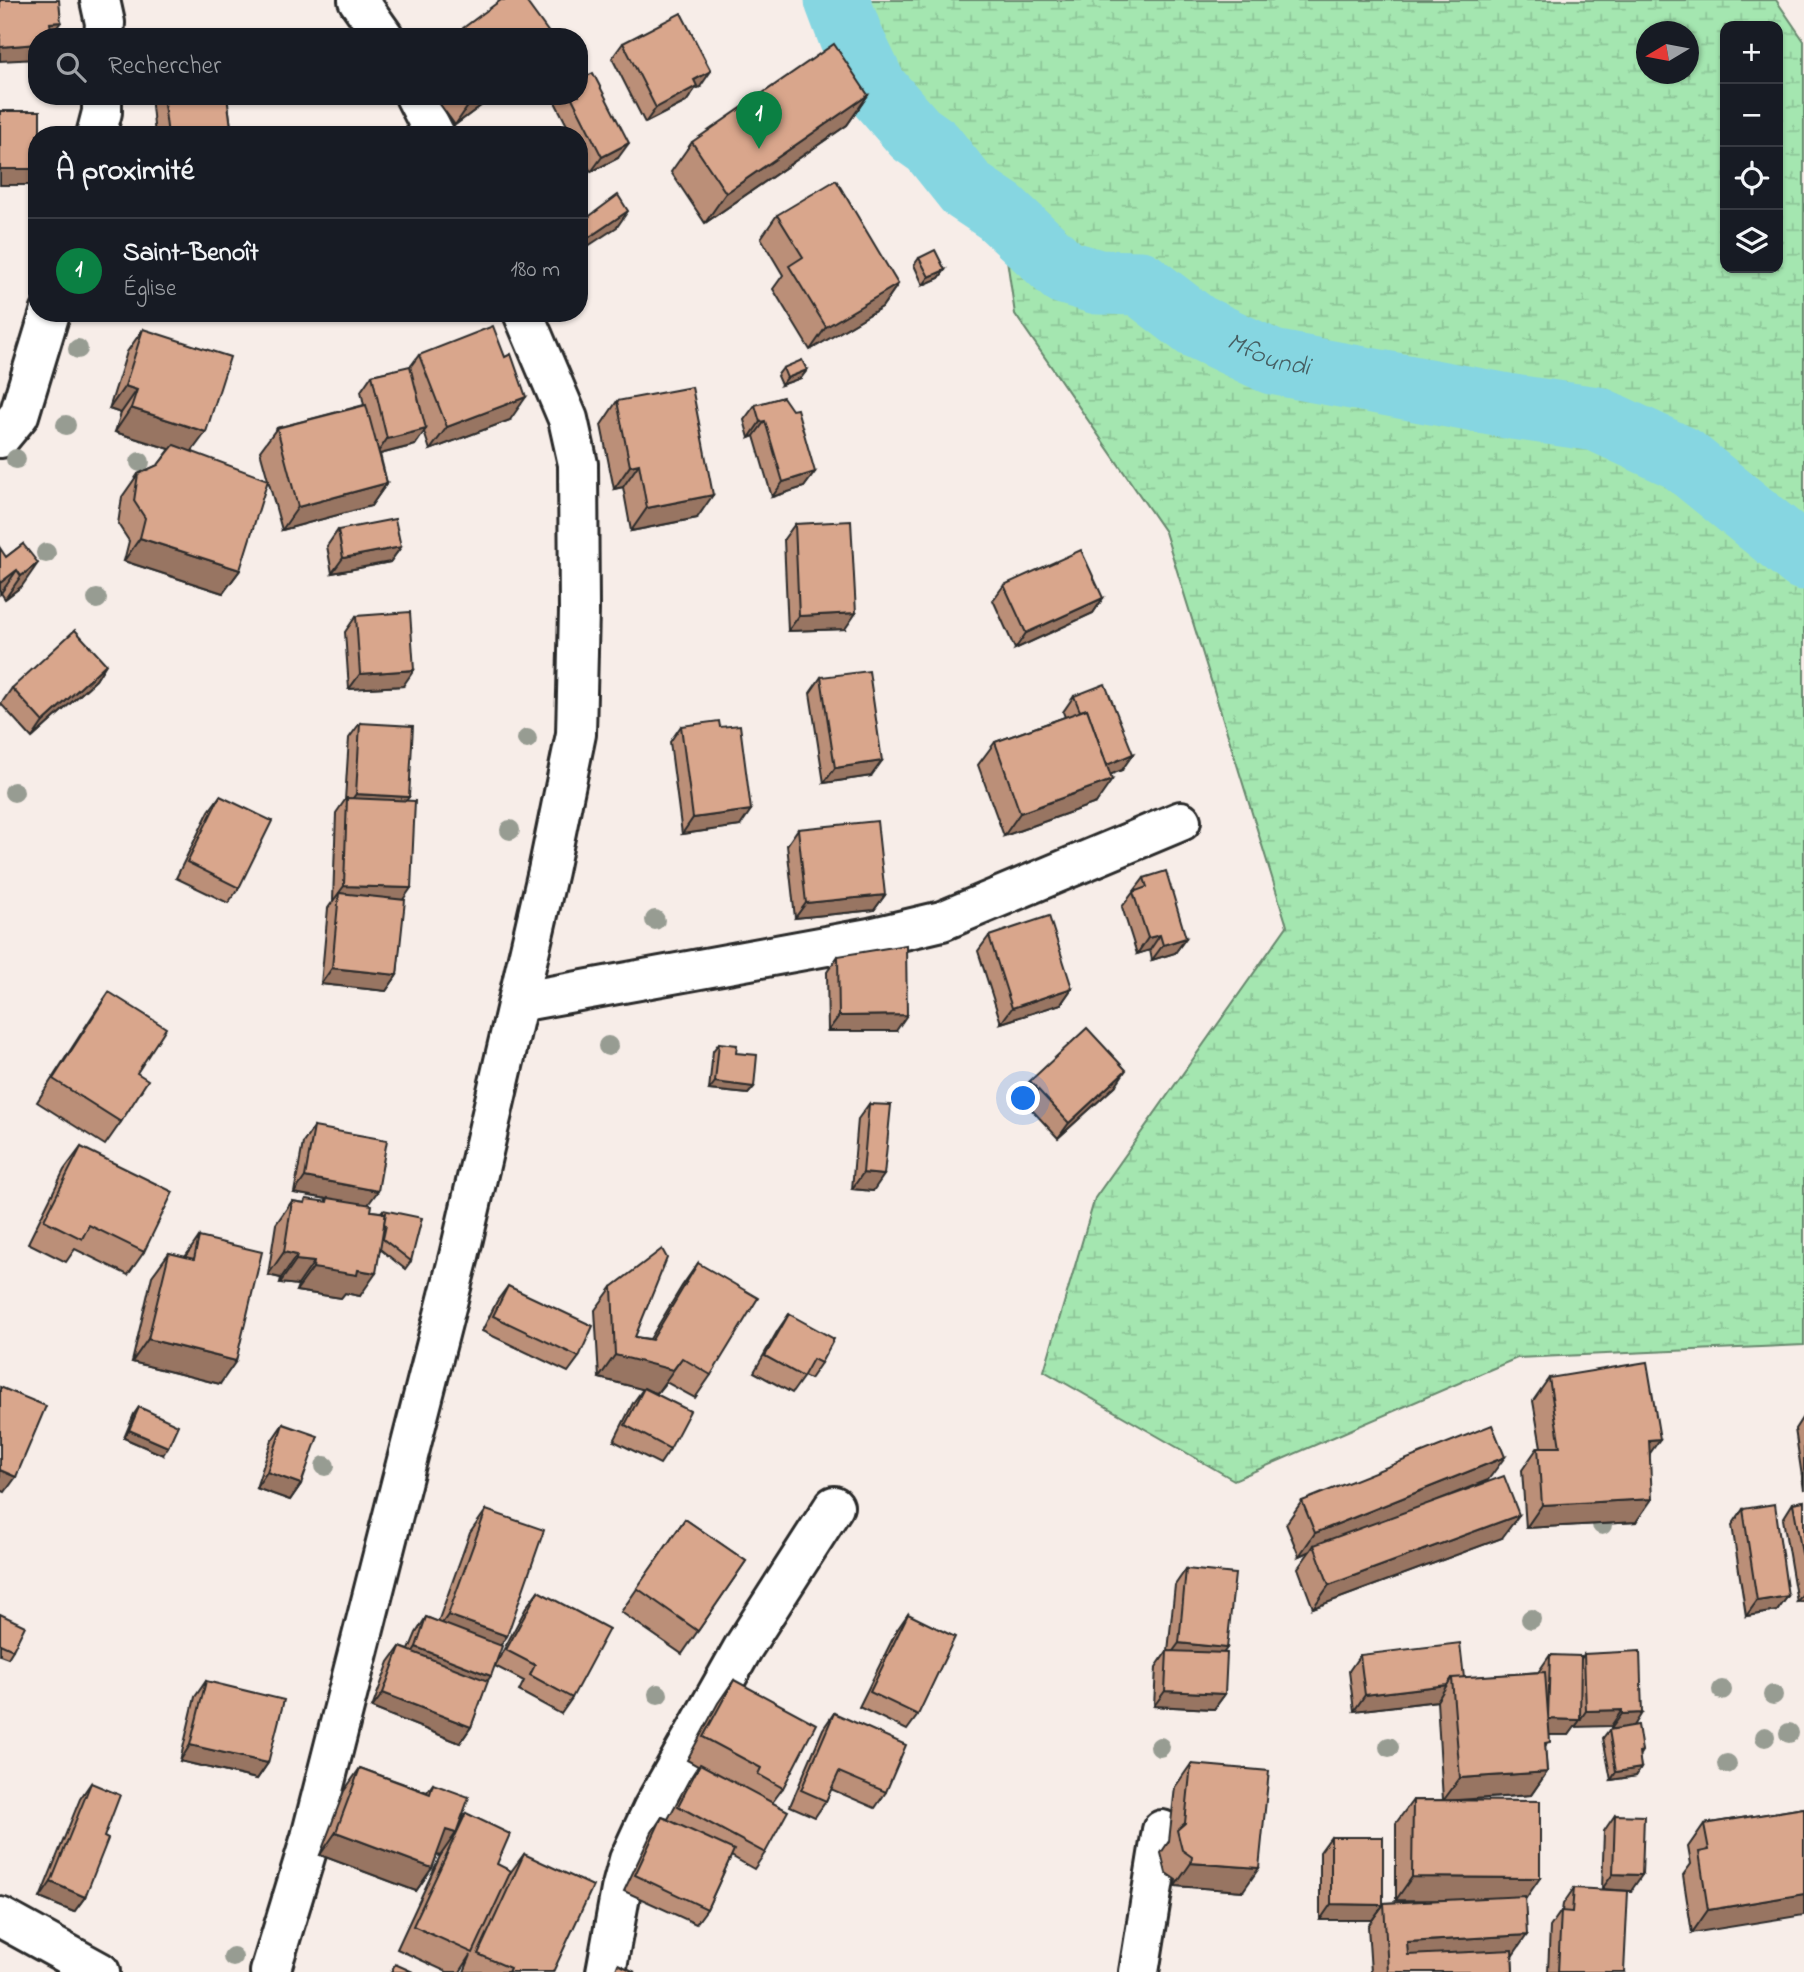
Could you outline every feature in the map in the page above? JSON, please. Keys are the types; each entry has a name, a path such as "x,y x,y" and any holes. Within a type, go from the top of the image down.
{"street":[{"path":"100,0 105,28"},
{"path":"358,0 378,28"},
{"path":"98,126 102,105"},
{"path":"420,105 430,126"},
{"path":"0,438 19,415 47,322"},
{"path":"270,1972 311,1837 459,1256 576,734 578,464 568,419 527,322"},
{"path":"518,1002 870,938 942,920 1181,821"},
{"path":"606,1972 629,1860 653,1808 743,1648 834,1506"},
{"path":"1139,1972 1163,1830"},
{"path":"0,1917 100,1972"}],"green space":[{"path":"837,0 1776,0 1804,41 1804,1345 1517,1358 1234,1480 1044,1371 1095,1198 1287,926 1165,532 1015,314 1000,212 967,190 932,147 915,134 875,88"}],"building":[{"path":"0,0 59,0 61,22 50,23 51,28 28,28 28,45 0,47"},
{"path":"501,0 525,0 545,28 463,28"},
{"path":"681,13 711,71 694,80 697,86 656,108 623,43"},
{"path":"834,44 868,95 726,193 692,142"},
{"path":"593,73 629,143 602,157 576,105 588,105 588,76"},
{"path":"164,105 228,105 231,126 167,126"},
{"path":"0,111 40,111 40,126 28,126 28,169 0,169"},
{"path":"836,180 898,284 826,327 789,266 803,257 777,215"},
{"path":"618,195 628,211 588,238 588,217"},
{"path":"935,250 945,270 929,277 919,258"},
{"path":"493,326 505,357 511,354 526,397 447,427 419,355"},
{"path":"143,329 230,357 206,432 131,408 137,390 125,386"},
{"path":"802,360 807,370 787,378 783,368"},
{"path":"410,366 426,429 387,439 372,375"},
{"path":"692,387 713,495 647,508 639,464 630,466 617,401"},
{"path":"783,397 792,410 797,409 815,472 783,482 765,421 760,422 755,405"},
{"path":"366,405 387,483 298,507 277,428"},
{"path":"174,445 268,480 240,570 140,538 145,518 134,501 138,474 158,465"},
{"path":"395,519 401,547 343,558 338,530"},
{"path":"851,521 856,613 799,616 795,524"},
{"path":"23,544 38,563 21,576 17,570 0,583 0,548 6,557"},
{"path":"1081,550 1103,598 1026,633 1004,585"},
{"path":"410,612 414,670 360,674 356,616"},
{"path":"75,630 106,664 43,722 12,688"},
{"path":"869,671 882,761 835,768 821,677"},
{"path":"1105,684 1133,754 1107,765 1087,709 1080,711 1074,696"},
{"path":"1087,709 1112,780 1020,813 995,742"},
{"path":"719,721 720,727 740,725 751,810 693,818 681,726"},
{"path":"360,723 413,726 409,797 356,794"},
{"path":"220,796 272,821 239,888 187,862"},
{"path":"347,798 415,801 411,888 344,886"},
{"path":"877,821 885,895 806,903 798,829"},
{"path":"1166,871 1186,938 1163,945 1160,935 1148,938 1133,892 1147,887 1144,878"},
{"path":"339,893 405,900 397,975 332,968"},
{"path":"1049,916 1072,988 1012,1008 989,936"},
{"path":"906,945 907,1015 839,1016 838,956"},
{"path":"109,992 166,1028 137,1073 148,1080 121,1122 53,1079"},
{"path":"1087,1028 1126,1070 1069,1123 1030,1081"},
{"path":"719,1043 737,1045 736,1053 757,1055 754,1087 715,1082"},
{"path":"869,1104 891,1105 884,1175 863,1173"},
{"path":"314,1127 387,1140 378,1191 305,1177"},
{"path":"81,1147 173,1192 144,1252 89,1225 82,1239 44,1220"},
{"path":"328,1198 372,1205 371,1211 386,1213 376,1273 358,1270 357,1275 313,1268 314,1262 296,1260 297,1255 284,1252 292,1201 305,1203 306,1199 327,1202"},
{"path":"383,1210 422,1218 411,1261 383,1239 386,1213 383,1213"},
{"path":"199,1237 262,1252 236,1361 148,1339 169,1253 194,1259"},
{"path":"662,1249 667,1258 635,1337 652,1340 698,1263 758,1298 711,1375 682,1358 673,1370 615,1355 612,1287"},
{"path":"508,1286 593,1326 579,1357 493,1316"},
{"path":"789,1314 834,1339 821,1363 813,1359 803,1377 765,1356"},
{"path":"1647,1362 1660,1439 1649,1440 1652,1499 1542,1505 1538,1447 1560,1447 1549,1378"},
{"path":"0,1387 46,1406 16,1477 0,1470"},
{"path":"644,1388 690,1411 670,1449 625,1425"},
{"path":"139,1407 178,1425 168,1447 129,1430"},
{"path":"283,1424 318,1436 301,1484 267,1472"},
{"path":"1492,1425 1505,1457 1315,1533 1302,1501"},
{"path":"1504,1476 1519,1515 1329,1585 1314,1545"},
{"path":"1804,1501 1804,1565 1793,1503"},
{"path":"1775,1504 1788,1596 1757,1601 1743,1509"},
{"path":"486,1510 544,1530 507,1636 448,1615"},
{"path":"685,1519 746,1561 698,1631 637,1588"},
{"path":"1186,1569 1235,1574 1227,1648 1179,1643"},
{"path":"538,1591 609,1629 572,1698 530,1675 535,1665 506,1650"},
{"path":"0,1614 25,1626 13,1650 0,1644"},
{"path":"908,1614 955,1637 918,1715 870,1692"},
{"path":"426,1617 502,1646 491,1676 416,1647"},
{"path":"1460,1643 1464,1678 1452,1678 1447,1685 1365,1695 1360,1655"},
{"path":"400,1647 488,1681 471,1727 383,1693"},
{"path":"1167,1651 1227,1653 1225,1694 1165,1691"},
{"path":"1640,1651 1642,1713 1622,1714 1622,1710 1586,1711 1584,1654"},
{"path":"1550,1655 1581,1656 1580,1720 1548,1719"},
{"path":"1545,1672 1550,1742 1545,1743 1547,1772 1460,1778 1452,1678"},
{"path":"734,1680 816,1724 783,1788 758,1774 761,1768 703,1737"},
{"path":"206,1681 284,1700 268,1763 190,1745"},
{"path":"834,1713 906,1745 886,1792 839,1772 826,1801 801,1790"},
{"path":"1638,1725 1642,1751 1639,1752 1641,1768 1616,1772 1609,1730"},
{"path":"700,1764 788,1811 765,1853 678,1806"},
{"path":"1191,1764 1269,1771 1259,1868 1191,1863 1192,1857 1182,1850 1177,1830 1185,1823"},
{"path":"360,1768 430,1794 433,1784 469,1797 456,1833 446,1830 432,1868 336,1832"},
{"path":"91,1783 120,1795 104,1837 108,1839 85,1897 51,1882"},
{"path":"1413,1800 1540,1801 1540,1878 1412,1877"},
{"path":"1804,1808 1804,1894 1708,1910 1699,1852 1709,1850 1704,1824"},
{"path":"466,1813 510,1834 497,1864 511,1871 473,1953 413,1926"},
{"path":"1615,1815 1644,1816 1642,1875 1613,1874"},
{"path":"662,1817 734,1850 707,1909 635,1875"},
{"path":"1331,1837 1383,1837 1383,1905 1331,1904"},
{"path":"524,1854 593,1886 553,1972 508,1972 510,1968 478,1954"},
{"path":"1574,1888 1628,1891 1624,1972 1558,1972 1561,1911 1572,1912"},
{"path":"1525,1896 1527,1935 1407,1942 1408,1955 1512,1950 1513,1972 1388,1972 1384,1903"},
{"path":"395,1964 413,1972 391,1972"},
{"path":"618,1964 635,1972 615,1972"}],"waterway":[{"name":"Mfoundi","path":"837,0 875,88 915,134 932,146 967,190 1000,212 1064,272 1098,282 1140,283 1196,326 1272,362 1513,407 1597,419 1681,458 1804,558"}],"place":[{"name":"Saint-Benoît","path":"759,149"}]}
